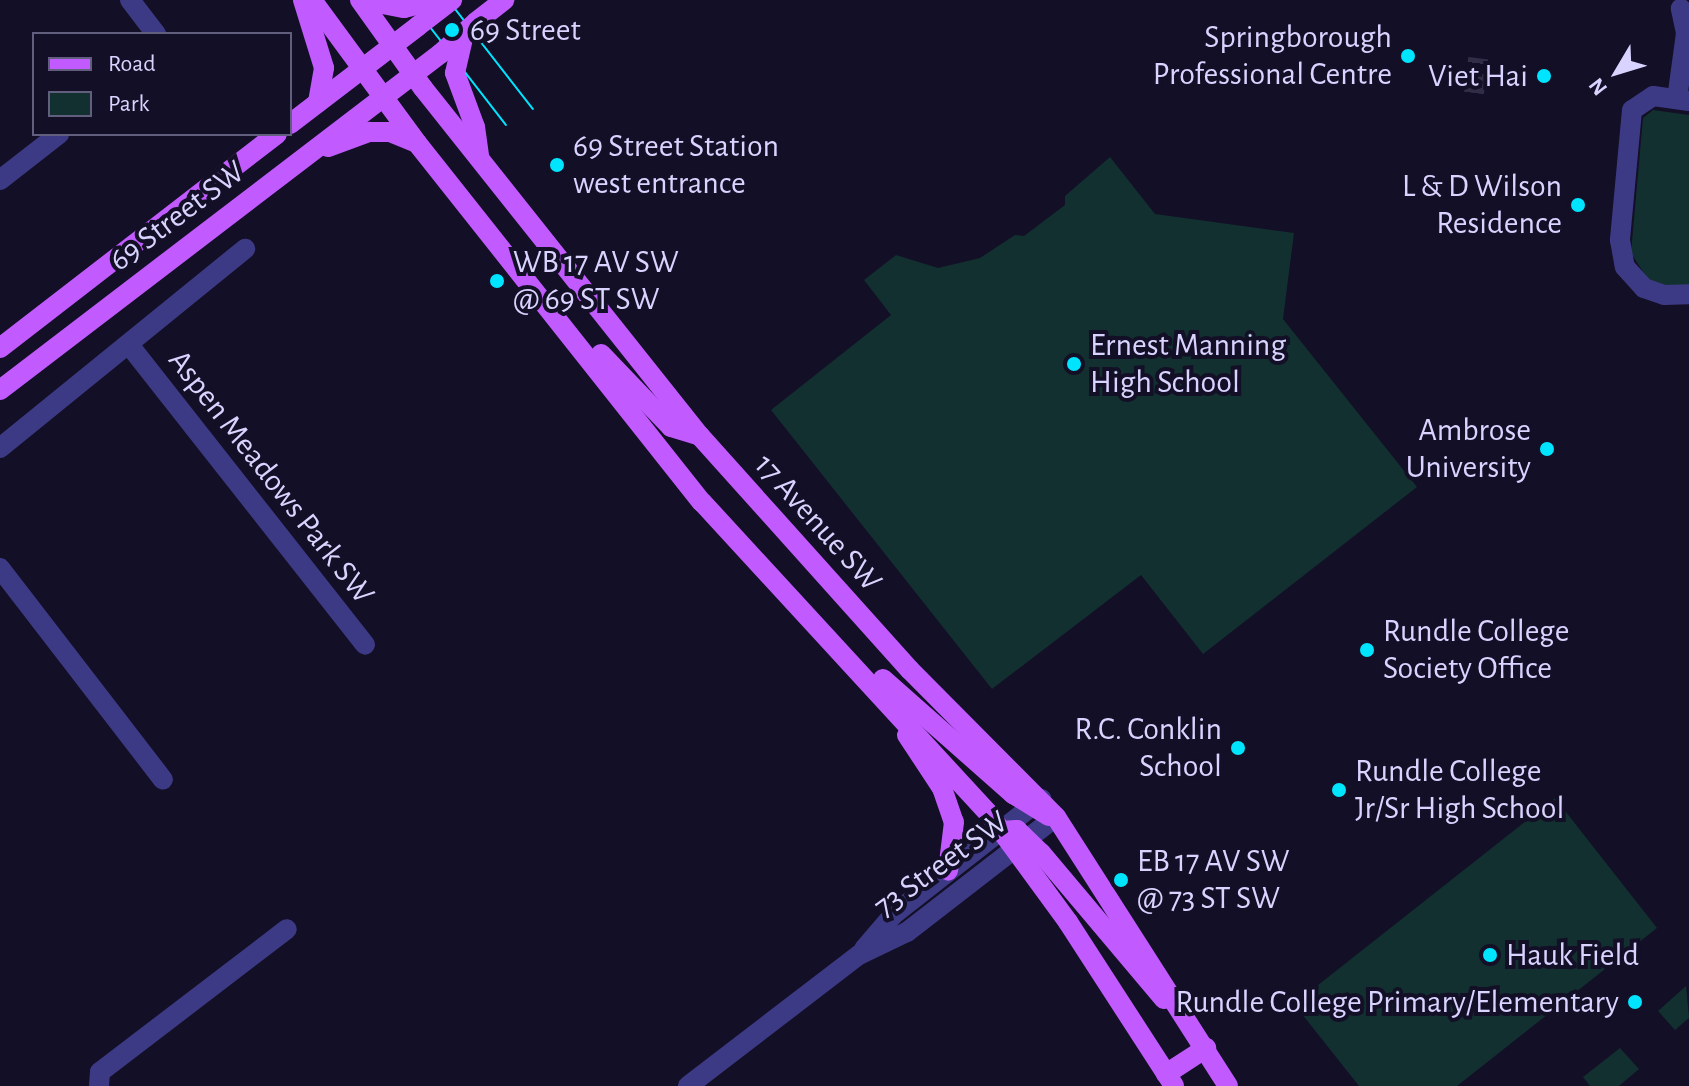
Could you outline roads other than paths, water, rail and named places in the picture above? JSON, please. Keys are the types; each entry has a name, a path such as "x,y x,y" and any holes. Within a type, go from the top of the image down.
{"main road":[{"path":"303,0 324,68 318,102"},
{"name":"17 Avenue SW","path":"312,0 417,143 702,502 828,633 1001,831"},
{"path":"361,0 404,8 435,0"},
{"name":"17 Avenue SW","path":"361,0 413,74 700,436 910,670 1035,803 1056,817 1228,1086"},
{"path":"292,122 452,0"},
{"name":"69 Street SW","path":"0,390 440,54 504,0"},
{"path":"470,28 455,73 475,127 479,157"},
{"path":"312,151 369,132 390,132 417,143"},
{"name":"69 Street SW","path":"0,348 274,136"},
{"path":"497,243 659,416 671,427 700,436"},
{"path":"828,633 1035,803"},
{"path":"874,684 942,788 955,831 948,871"},
{"path":"1001,831 1017,830 1021,844 1170,1080 1206,1048 1021,844"}],"street":[{"path":"130,0 154,32"},
{"path":"1678,5 1686,33 1683,100 1653,96 1632,110 1620,249 1630,275 1644,288 1664,295 1689,294"},
{"path":"0,180 56,136"},
{"path":"0,448 130,346 245,249"},
{"name":"Aspen Meadows Park SW","path":"130,346 365,645"},
{"path":"0,568 163,780"},
{"name":"73 Street SW","path":"859,955 894,914 1035,803"},
{"name":"73 Street SW","path":"688,1086 859,955 907,932 1056,817"},
{"path":"99,1086 100,1072 287,929"},
{"path":"709,1069 722,1086"}],"tunnel":[{"path":"1474,93 1478,58"}],"tram line":[{"path":"409,0 506,125"},
{"path":"448,0 533,109"}],"place":[{"name":"69 Street","path":"452,30"},
{"name":"Springborough Professional Centre","path":"1408,56"},
{"name":"Viet Hai","path":"1544,76"},
{"name":"69 Street Station west entrance","path":"557,165"},
{"name":"L & D Wilson Residence","path":"1578,205"},
{"name":"WB 17 AV SW @ 69 ST SW","path":"497,281"},
{"name":"Ernest Manning High School","path":"1074,364"},
{"name":"Ambrose University","path":"1547,449"},
{"name":"Rundle College Society Office","path":"1367,650"},
{"name":"R.C. Conklin School","path":"1238,748"},
{"name":"Rundle College Jr/Sr High School","path":"1339,790"},
{"name":"EB 17 AV SW @ 73 ST SW","path":"1121,880"},
{"name":"Hauk Field","path":"1490,955"},
{"name":"Rundle College Primary/Elementary","path":"1635,1002"}]}
